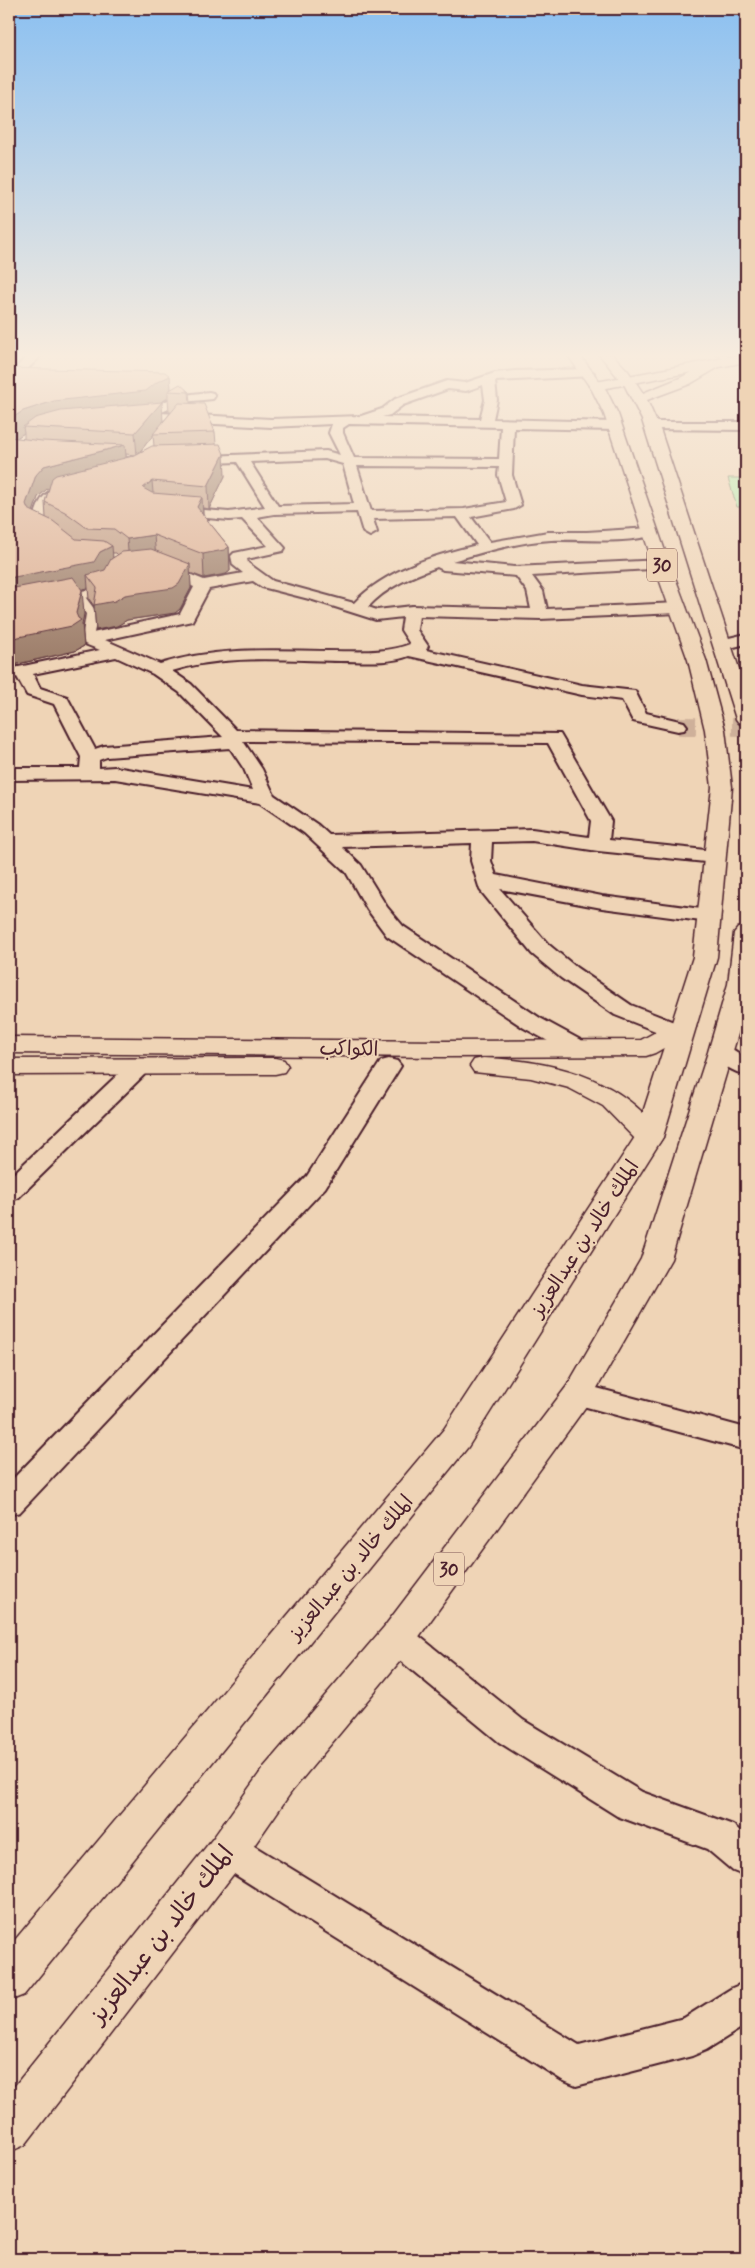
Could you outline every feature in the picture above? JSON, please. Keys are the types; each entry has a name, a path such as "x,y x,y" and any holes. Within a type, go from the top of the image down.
{"main road":[{"name":"الملك خالد بن عبدالعزيز","path":"9,1980 456,1438 649,1137 680,1029 705,957 722,787 714,730 697,660 650,532 626,460"},
{"name":"30","path":"662,460 746,719"},
{"name":"الملك خالد بن عبدالعزيز","path":"9,2128 228,1850 278,1779 397,1638 578,1394 656,1259 734,1060 743,985 746,933"},
{"name":"الكواكب","path":"9,1045 442,1049 646,1048 680,1029"},
{"name":"الكواكب","path":"9,1067 507,1066 564,1076 609,1098 649,1137"}],"street":[{"path":"177,461 202,460"},
{"path":"242,460 274,510"},
{"path":"342,460 349,462 506,463"},
{"path":"154,510 229,516 274,510 465,514 514,506 505,475 506,460"},
{"path":"349,462 370,532"},
{"path":"66,544 37,528 42,518 43,507 47,498 53,493 90,484"},
{"path":"465,514 464,519 486,546"},
{"path":"247,515 278,548 239,556 241,565 254,576 268,584 318,596 376,615 412,611 540,614 678,608"},
{"path":"356,609 362,601 399,575 486,546 548,536 580,537 650,532"},
{"path":"432,564 521,572 662,565"},
{"path":"148,567 155,566 203,585 254,576"},
{"path":"521,572 535,591 540,614"},
{"path":"9,608 103,591 107,580 119,574"},
{"path":"88,639 186,618 203,585"},
{"path":"79,596 92,614 88,639"},
{"path":"159,670 191,660 230,655 362,656 400,654 420,646 409,630 412,611"},
{"path":"88,639 159,670 185,688 232,738 254,769 266,798"},
{"path":"722,645 746,639"},
{"path":"408,651 521,674 582,690 629,695 639,717 678,726"},
{"path":"89,765 61,701 33,691 16,673 117,652"},
{"path":"731,671 746,688"},
{"path":"89,765 104,752 232,738 554,738 601,821 598,845"},
{"path":"9,774 89,765 115,773 266,798 312,829 354,869 378,909 395,931 532,1023 578,1048"},
{"path":"325,841 532,835 598,845 715,857"},
{"path":"482,836 481,861 490,890 540,949 569,973 624,1010 680,1029"},
{"path":"486,879 602,902 709,916"},
{"path":"9,1503 316,1182 389,1066"},
{"path":"9,1192 139,1067"},
{"path":"578,1394 746,1439"},
{"path":"397,1638 511,1731 630,1804 720,1837 746,1858"},
{"path":"228,1850 576,2066 692,2036 746,2002"}],"green space":[{"path":"728,478 746,478 746,507 737,507"}],"building":[{"path":"9,460 68,460 44,466 36,475 26,504 28,509 53,521 76,539 104,541 112,546 100,552 94,562 9,578"},
{"path":"117,460 221,460 208,486 152,481 143,488 152,493 202,497 197,507 229,547 224,550 203,554 154,535 127,539 114,529 87,528 65,512 45,502 52,478 56,475"},
{"path":"151,549 190,564 179,584 173,588 125,595 115,601 94,605 97,588 87,575 105,570 111,559 122,552"},
{"path":"73,577 82,590 76,613 81,620 72,626 9,639 9,589"}],"tunnel":[{"path":"678,726 746,727"}]}
